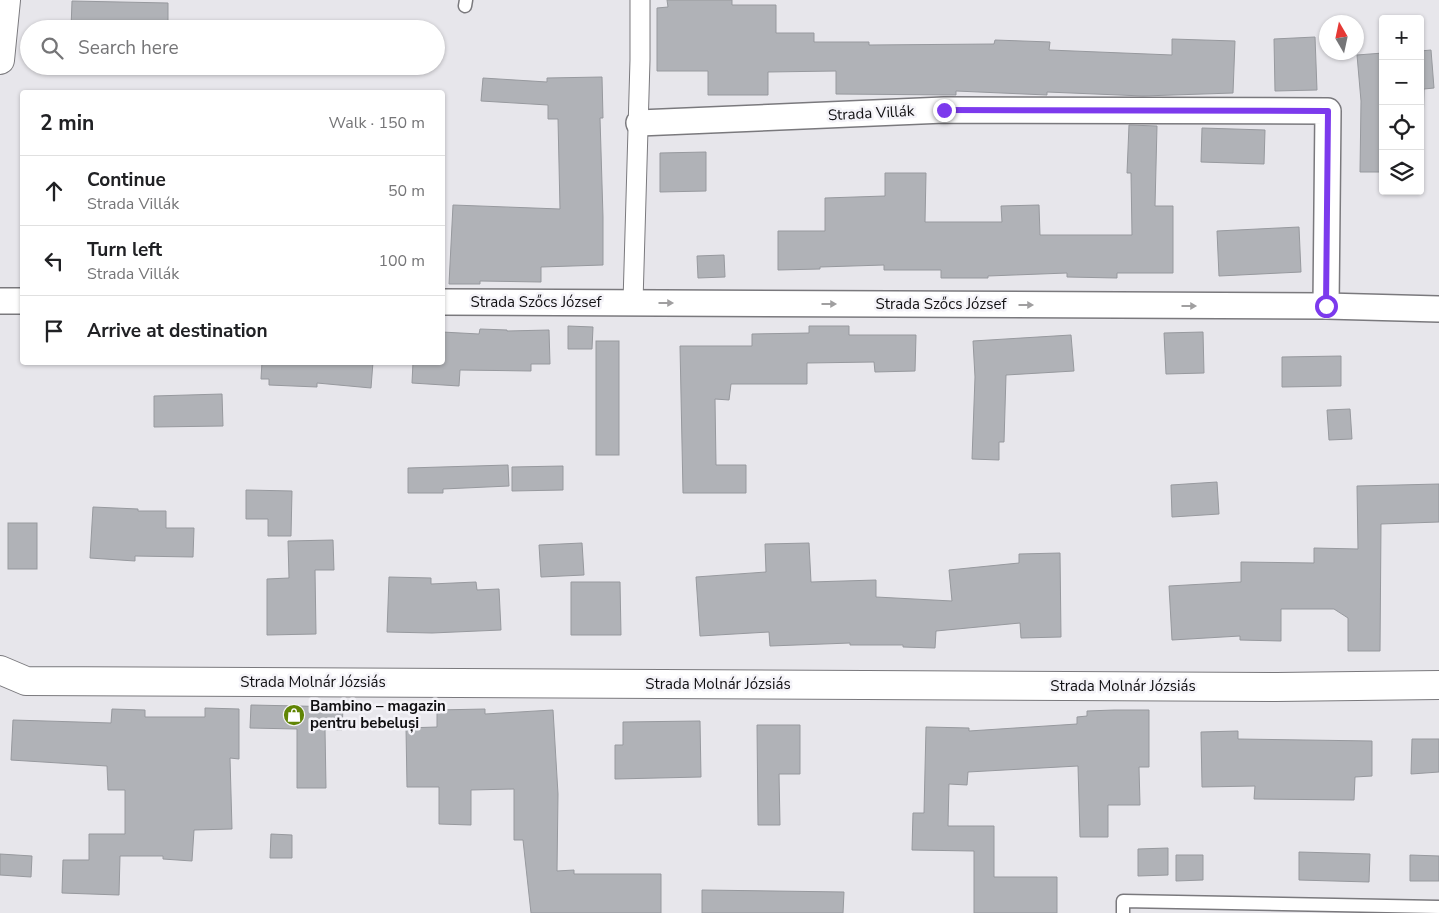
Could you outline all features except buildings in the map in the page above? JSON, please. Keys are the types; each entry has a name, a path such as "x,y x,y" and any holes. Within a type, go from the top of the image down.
{"street":[{"path":"0,60 6,0"},
{"path":"633,302 639,123 640,0"},
{"name":"Strada Villák","path":"639,123 944,110 1328,111 1326,306"},
{"path":"0,301 20,301"},
{"name":"Strada Szőcs József","path":"445,302 1326,306 1439,309"},
{"name":"Strada Molnár Józsiás","path":"0,670 26,681 1256,687 1439,685"}],"lane":[{"path":"1123,913 1123,901 1439,906"}],"place":[{"name":"Bambino – magazin pentru bebeluși","path":"294,715"}],"route":[{"path":"944,110 1328,111 1326,306"}]}
